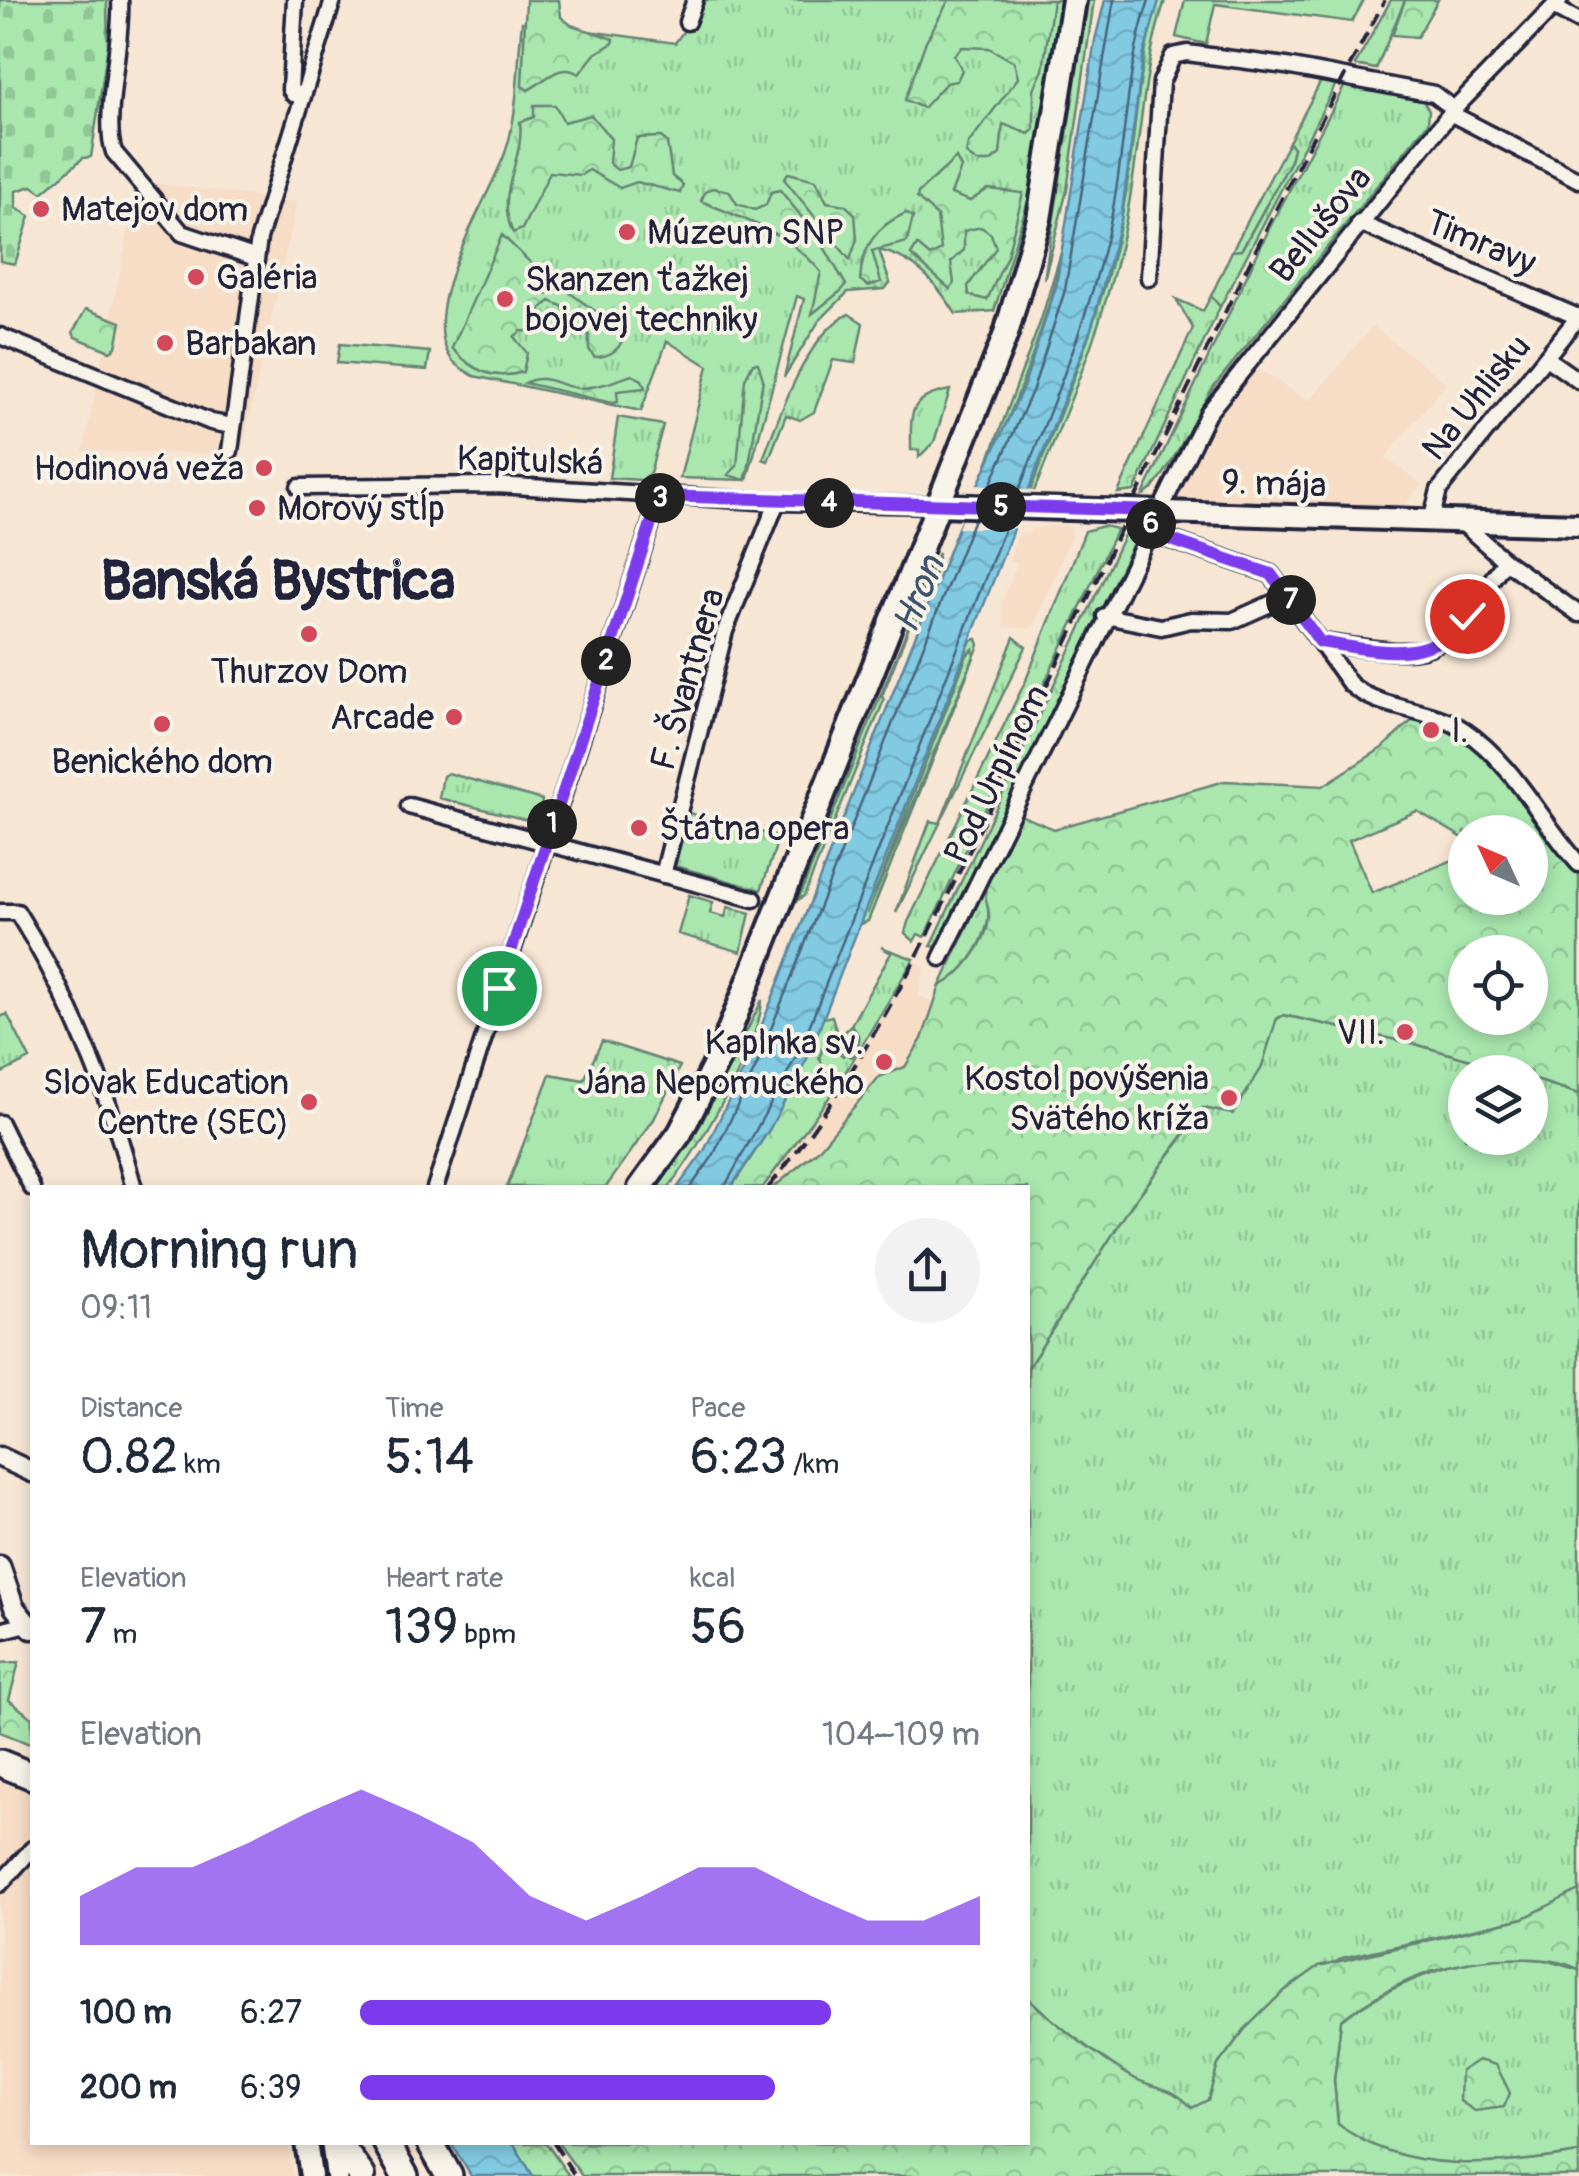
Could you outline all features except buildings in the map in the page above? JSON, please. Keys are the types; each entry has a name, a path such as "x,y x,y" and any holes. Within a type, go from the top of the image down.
{"highway":[{"path":"0,1746 30,1758"},
{"path":"0,1763 30,1775"},
{"path":"337,2145 362,2176"},
{"path":"394,2145 405,2176"},
{"path":"394,2145 424,2176"},
{"path":"432,2145 449,2176"}],"main road":[{"path":"642,1185 706,1086 1006,334 1032,251 1074,0"},
{"name":"9. mája","path":"939,505 1579,525"},
{"path":"306,2145 311,2176"},
{"path":"335,2145 338,2176"}],"street":[{"path":"120,0 112,144 120,162 182,233 256,258"},
{"path":"294,0 290,89 293,94 304,93"},
{"path":"230,451 265,214 334,0"},
{"path":"687,22 695,0"},
{"path":"1557,3 1579,21"},
{"name":"Bellušova","path":"1157,511 1224,390 1452,111 1557,3"},
{"path":"1148,278 1161,82 1173,56 1186,54 1286,66 1434,94 1452,111 1579,180"},
{"name":"Timravy","path":"1360,223 1579,316"},
{"name":"Na Uhlisku","path":"1431,521 1439,490 1579,316"},
{"path":"0,336 211,422 232,426"},
{"path":"1546,358 1579,381"},
{"name":"Kapitulská","path":"299,487 496,486 777,502 939,505"},
{"path":"436,1185 660,496"},
{"name":"F. Švantnera","path":"663,875 725,631 777,502"},
{"name":"Pod Urpínom","path":"941,958 1157,511"},
{"path":"1460,522 1505,562 1579,614"},
{"path":"1148,532 1265,571 1288,596 1342,675 1361,692 1424,712 1473,738 1519,782 1579,864"},
{"path":"1320,642 1402,652 1436,646 1457,629 1505,562"},
{"path":"1105,616 1161,627 1191,620 1232,622 1288,596"},
{"path":"409,806 754,900"},
{"path":"0,912 17,912 61,993 109,1100 133,1185"},
{"path":"0,1123 31,1185"},
{"path":"0,1458 30,1471"},
{"path":"0,1566 14,1607 30,1626"},
{"path":"0,1631 30,1626"},
{"path":"0,1884 30,1851"}],"shaded area":[{"path":"139,181 297,202 241,455 83,451"},
{"path":"1373,326 1446,383 1385,458 1422,484 1399,512 1153,500 1192,418 1237,356 1309,401"},
{"path":"1032,528 1072,528 1071,536 1034,625 1029,629 1004,626 1001,603 1018,563 1009,560 1019,532 1028,535"},
{"path":"914,959 925,967 918,995 933,1002 922,1039 905,1067 879,1077 818,1150 773,1185 768,1181 836,1088"},
{"path":"0,1771 30,1784 30,2145 288,2145 293,2176 0,2176"}],"green space":[{"path":"0,0 107,0 108,45 91,157 83,158 42,193 32,186 16,191 16,208 30,216 15,264 0,261"},
{"path":"526,0 559,0 561,17 571,25 614,39 613,43 595,54 579,74 559,71 528,90 522,86"},
{"path":"706,0 1061,0 1031,191 994,311 956,314 915,266 879,250 890,283 884,289 848,292 819,321 784,377 804,299 797,296 747,480 680,478 708,366 667,341 641,411 474,376 452,360 442,336 449,283 510,138 522,22 675,43"},
{"path":"949,0 1053,0 1043,70 1034,89 1034,129 1029,134 1003,124 1000,154 990,162 977,162 966,154 968,144 1018,78 1014,62 989,48 962,47 954,55 962,70 957,81 946,83 923,108 905,100 926,41"},
{"path":"1094,0 1067,190 1044,280 1088,1"},
{"path":"1159,0 1165,0 1151,56 1117,259 1073,393 1034,491 1030,491 1081,357 1113,255 1145,54"},
{"path":"1185,0 1364,0 1352,22 1215,4 1206,44 1176,37"},
{"path":"1391,0 1405,0 1376,69 1355,65"},
{"path":"1405,0 1438,0 1417,37 1392,35"},
{"path":"1321,81 1336,84 1220,307 1211,296 1232,251 1242,249 1289,164 1293,148 1289,142"},
{"path":"1345,85 1423,101 1429,110 1428,123 1214,386 1170,464 1143,495 1270,227"},
{"path":"534,105 555,105 564,122 591,115 611,139 609,163 617,170 629,167 637,138 661,137 667,142 672,176 683,185 680,193 637,182 620,188 589,170 581,175 550,172 522,229 513,233 508,218 508,190 520,122 534,117"},
{"path":"1289,142 1293,148 1289,164 1241,250 1232,251"},
{"path":"956,158 961,168 951,194 970,201 988,189 1023,193 1007,256 987,300 969,295 968,286 996,248 991,234 981,227 964,231 964,250 951,262 954,283 950,289 911,255 917,245 930,256 941,250 937,216 917,198"},
{"path":"788,173 816,180 827,202 845,205 855,214 857,239 850,260 784,179"},
{"path":"713,188 729,191 737,204 755,210 766,205 771,192 780,190 820,240 846,285 812,314 821,272 781,237 701,201 705,192"},
{"path":"906,213 913,217 907,242 872,251 881,282 868,286 860,280 867,248 878,231"},
{"path":"502,235 536,268 531,281 547,294 559,285 616,326 623,337 616,349 594,357 589,349 589,335 576,329 562,306 550,301 541,308 542,326 537,332 521,331 514,337 527,353 523,372 484,372 452,348"},
{"path":"1066,236 1030,363 979,486 1041,320"},
{"path":"1211,296 1220,307 1134,491 1118,493 1193,328 1176,299 1203,311"},
{"path":"86,309 121,322 116,347 110,351 75,337 73,332"},
{"path":"849,314 863,323 855,363 833,360 814,412 800,420 786,415 768,461 763,459 808,357 834,324"},
{"path":"340,344 430,352 427,370 337,363"},
{"path":"753,363 758,363 763,379 745,480 728,475 737,466 745,379"},
{"path":"632,375 642,380 645,388 617,391 618,402 612,403 525,383 546,379 585,388"},
{"path":"950,390 934,442 919,457 919,450 911,450 914,409 926,397"},
{"path":"618,417 663,425 650,473 642,480 609,478"},
{"path":"1103,526 1117,529 925,937 918,934 914,941 905,933 908,922 1026,680 1085,531"},
{"path":"1128,527 1136,537 941,941 936,947 931,946"},
{"path":"938,553 937,568 915,624 909,627 882,696 884,700 804,896 798,900"},
{"path":"1014,637 1026,647 940,823"},
{"path":"977,639 979,645 868,921 859,925 971,640"},
{"path":"973,649 974,656 867,914 967,655"},
{"path":"1419,714 1444,726 1488,759 1538,815 1448,815 1448,829 1417,811 1349,840 1372,893 1448,862 1448,915 1548,915 1548,827 1579,864 1579,1094 1548,1084 1548,1055 1454,1055 1284,1015 1277,1018 1261,1069 1233,1114 1203,1108 1128,1210 1030,1365 1030,1185 777,1185 818,1150 879,1077 905,1067 922,1039 940,986 965,967 984,938 989,918 986,887 1020,815 1054,829 1225,781 1323,786 1382,748"},
{"path":"448,773 542,800 539,823 439,798 443,776"},
{"path":"689,813 779,837 761,890 675,866"},
{"path":"930,821 940,823 896,913"},
{"path":"986,886 988,916 982,939 964,967 940,986"},
{"path":"689,895 713,902 710,913 725,917 728,907 750,913 741,952 678,934"},
{"path":"881,947 914,959 836,1088 819,1058 822,1050 831,1046 843,1056 858,1035 851,1025 891,953"},
{"path":"762,1000 751,1043 726,1096 670,1185 659,1185 701,1124"},
{"path":"7,1014 30,1059 0,1074 0,1017"},
{"path":"1283,1015 1454,1055 1448,1055 1448,1155 1548,1155 1548,1084 1579,1094 1579,1891 1524,1918 1342,1958 1245,2029 1218,2065 1208,2100 1192,2108 1170,2091 1139,2081 1103,2058 1030,2000 1030,1365 1128,1210 1204,1108 1261,1069 1272,1023"},
{"path":"832,1016 838,1037 851,1025 858,1035 859,1048 851,1057 831,1046 822,1050 819,1058 836,1088 764,1185 733,1185 769,1130 823,1018"},
{"path":"602,1041 680,1066 654,1119 607,1185 508,1185 550,1074 584,1080"},
{"path":"19,1662 9,1700 30,1716 30,1744 0,1732 0,1663"},
{"path":"1579,1890 1579,1970 1535,1959 1457,1965 1409,1980 1363,2005 1341,2020 1334,2080 1338,2124 1364,2141 1392,2152 1454,2163 1518,2161 1579,2153 1579,2176 582,2176 559,2145 1030,2145 1030,2000 1103,2058 1139,2081 1169,2091 1192,2108 1208,2100 1218,2065 1245,2029 1283,1992 1319,1966 1524,1918"},
{"path":"1489,1956 1545,1960 1579,1970 1579,2153 1485,2163 1422,2160 1392,2153 1338,2125 1334,2080 1341,2020 1412,1980"},
{"path":"1478,2060 1496,2065 1510,2093 1504,2107 1475,2111 1460,2101 1461,2071"},
{"path":"514,2145 547,2145 569,2176 533,2176"}],"water":[{"path":"1105,0 1159,0 1143,57 1121,219 1091,329 809,1055 769,1130 732,1185 679,1185 704,1151 746,1065 958,528 1024,385 1056,287 1095,40"},
{"path":"452,2145 514,2145 533,2176 471,2176"}],"pier":[{"path":"976,485 1035,491 1021,528 958,528"}],"railway":[{"path":"770,1185 853,1067 926,939 1214,334 1385,0"},
{"path":"555,2145 575,2176"}],"place":[{"name":"Matejov dom","path":"41,209"},
{"name":"Múzeum SNP","path":"627,232"},
{"name":"Galéria","path":"196,277"},
{"name":"Skanzen ťažkej bojovej techniky","path":"505,299"},
{"name":"Barbakan","path":"165,343"},
{"name":"Hodinová veža","path":"264,468"},
{"name":"Morový stĺp","path":"257,508"},
{"name":"Thurzov Dom","path":"309,634"},
{"name":"Arcade","path":"454,717"},
{"name":"Benického dom","path":"162,724"},
{"name":"I.","path":"1431,730"},
{"name":"Štátna opera","path":"639,828"},
{"name":"VII.","path":"1405,1032"},
{"name":"Kaplnka sv. Jána Nepomuckého","path":"884,1062"},
{"name":"Kostol povýšenia Svätého kríža","path":"1229,1098"},
{"name":"Slovak Education Centre (SEC)","path":"309,1102"}],"district":[{"name":"Banská Bystrica","path":"278,580"}],"route":[{"path":"499,988 660,496 1157,511 1148,532 1271,574 1320,642 1420,652 1450,637 1467,616"}],"water label":[{"name":"Hron","path":"918,594"}]}
